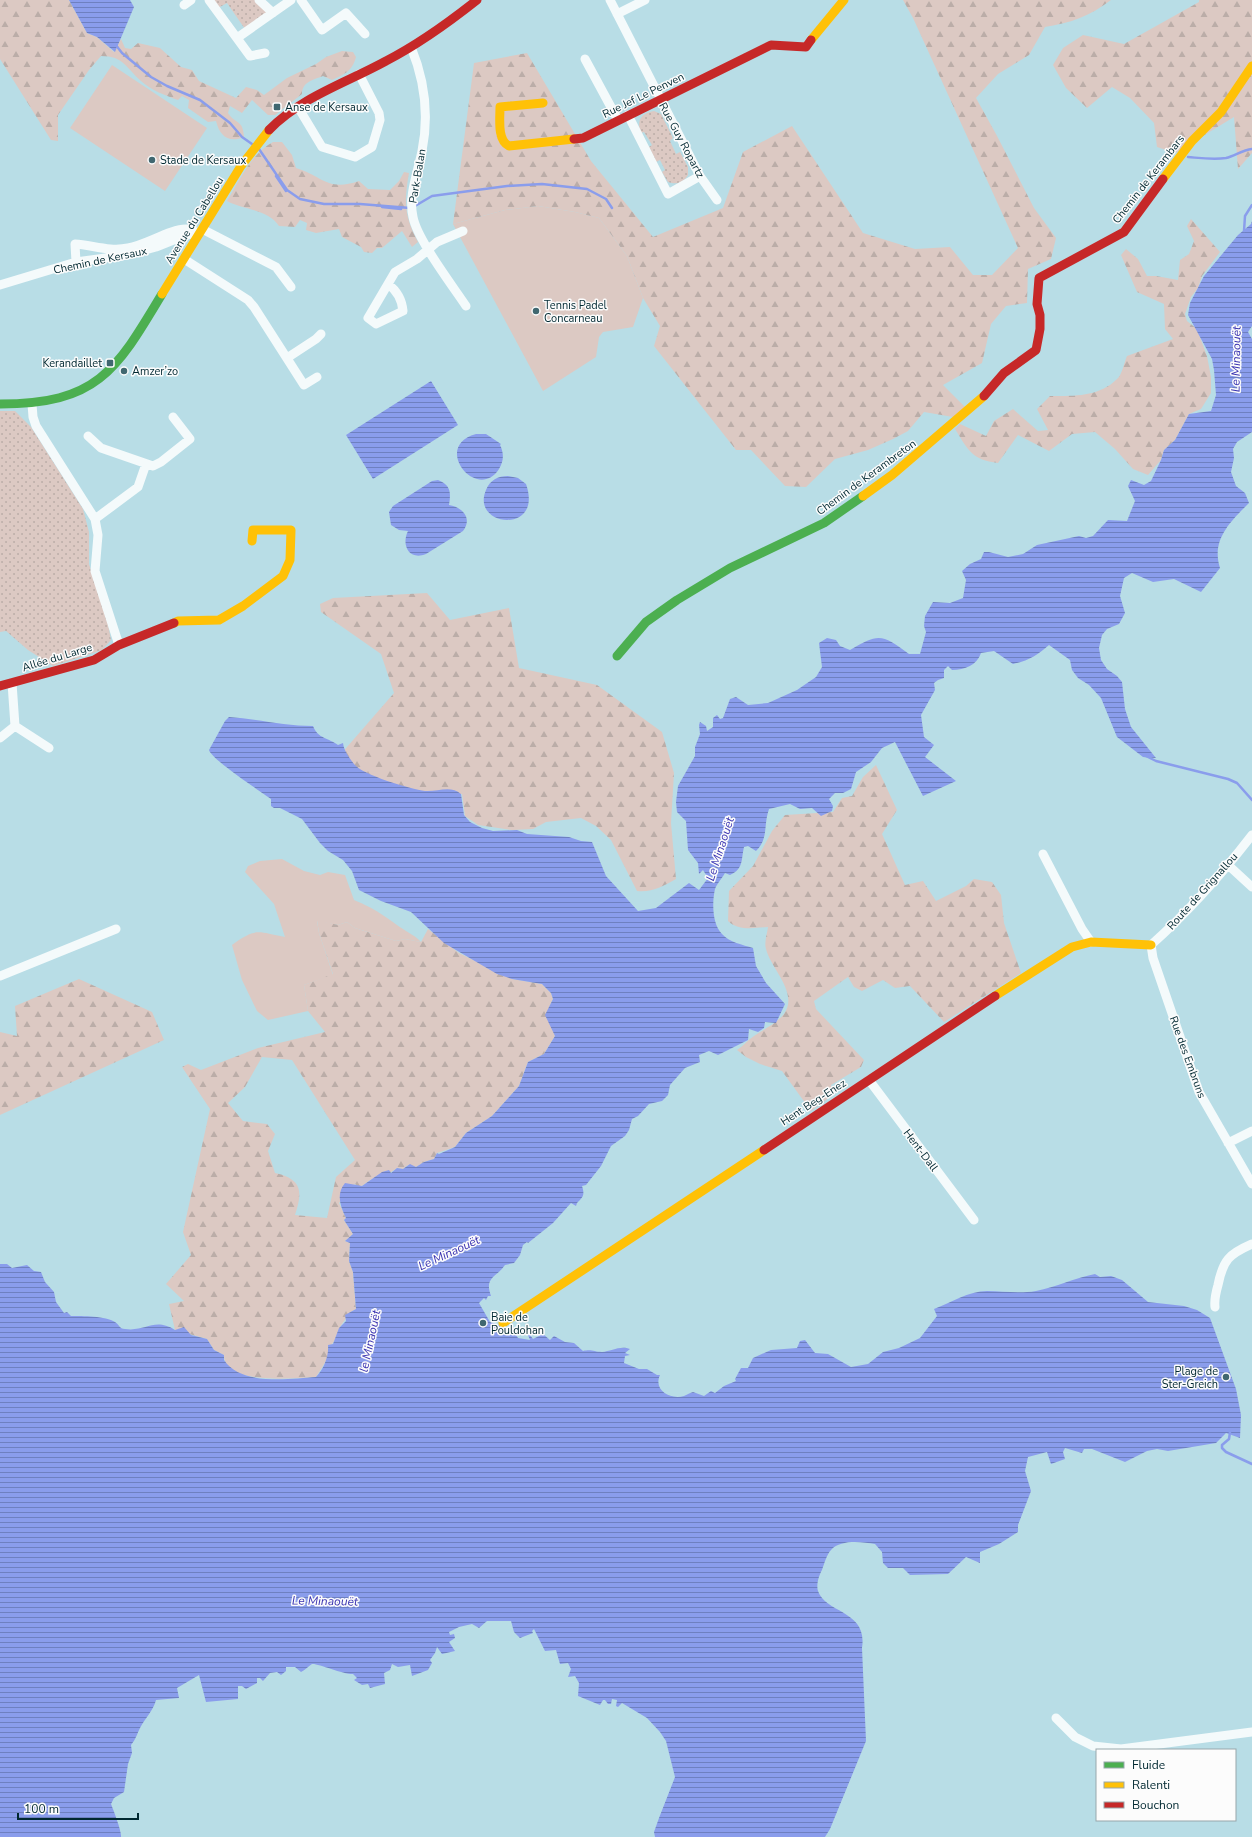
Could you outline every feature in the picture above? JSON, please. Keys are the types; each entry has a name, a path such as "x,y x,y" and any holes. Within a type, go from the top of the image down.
{"street":[{"path":"209,0 250,56 265,53"},
{"path":"260,0 273,13"},
{"path":"237,38 291,0"},
{"path":"301,0 322,30 346,13 365,34"},
{"name":"Avenue du Cabellou","path":"0,404 32,404 59,399 80,391 107,373 135,337 200,231 253,149 279,121 320,92 411,47 442,28 477,0"},
{"name":"Rue Guy Ropartz","path":"610,0 659,99 700,176 717,200"},
{"path":"617,14 645,0"},
{"name":"Rue Jef Le Penven","path":"543,103 500,107 501,136 505,144 509,146 583,138 659,99 771,45 806,47 844,0"},
{"name":"Park-Balan","path":"411,47 422,80 426,111 412,213 413,220 429,249 466,306"},
{"path":"585,59 618,120"},
{"name":"Chemin de Kerambars","path":"1039,278 1124,232 1192,141 1221,112 1252,66"},
{"path":"298,107 322,147 355,157 372,147 380,120 379,113 359,74"},
{"path":"628,115 668,194 700,176"},
{"path":"76,262 75,244 109,249 125,249 142,245 181,230 191,229 200,231 276,267 291,287"},
{"name":"Chemin de Kersaux","path":"0,285 76,262 127,256 200,231"},
{"path":"388,284 395,272 437,242 463,231"},
{"path":"184,259 248,300 304,385 317,377"},
{"name":"Chemin de Kerambreton","path":"618,656 646,622 677,600 730,568 824,523 892,475 985,395 1004,373 1036,350 1040,329 1040,315 1037,304 1039,278"},
{"path":"287,358 316,339 321,334"},
{"path":"32,404 33,417 36,426 95,519 98,536 95,571 119,645"},
{"path":"88,436 102,448 153,466 161,462 190,439 173,417"},
{"path":"95,519 138,487 146,464"},
{"name":"Allée du Large","path":"0,686 94,660 119,645 178,621 219,620 243,606 283,576 290,560 291,530 253,530 252,541"},
{"path":"12,683 15,726"},
{"path":"0,738 15,726"},
{"path":"15,726 49,748"},
{"name":"Route de Grignallou","path":"1150,945 1166,932 1252,835"},
{"path":"1043,854 1082,929 1091,942"},
{"path":"1227,864 1252,887"},
{"path":"0,976 116,929"},
{"name":"Hent Beg-Enez","path":"503,1323 1048,961 1072,948 1091,942 1150,945"},
{"name":"Rue des Embruns","path":"1150,945 1153,958 1199,1092 1252,1184"},
{"name":"Hent-Dall","path":"869,1080 974,1220"},
{"path":"1228,1143 1252,1131"},
{"path":"1215,1307 1221,1271 1226,1260 1233,1253 1252,1244"},
{"path":"1056,1718 1075,1737 1093,1746 1121,1749 1252,1732"}],"green space":[{"path":"0,0 69,0 87,33 97,37 114,52 121,39 125,48 131,49 138,43 160,48 181,67 192,70 199,81 236,98 246,87 257,90 264,95 287,78 316,64 326,57 342,51 353,52 356,57 350,69 340,76 332,80 323,76 306,84 302,90 302,94 275,115 268,115 252,100 242,113 230,106 228,113 241,125 244,137 239,139 230,139 223,135 216,121 208,122 188,108 189,100 182,96 178,100 149,87 120,60 101,56 89,70 58,115 58,141 51,140 0,59"},
{"path":"211,0 257,0 268,13 245,29 227,3 218,8"},
{"path":"903,0 1111,0 1088,15 1045,27 1029,55 998,74 976,98 1034,208 1056,238 1051,259 1028,269 1027,303 1006,306 991,324 982,363 943,385 965,407 953,417 924,412 908,431 893,439 868,450 835,459 806,487 785,486 751,450 736,450 654,346 660,326 643,298 627,256 599,218 575,212 538,206 505,210 453,224 474,63 527,53 591,161 653,237 723,208 743,152 792,126 863,233 915,249 950,247 973,275 992,275 1018,248 913,18"},
{"path":"1199,0 1252,0 1252,153 1238,169 1234,117 1175,153 1157,147 1154,123 1130,98 1112,87 1087,108 1066,88 1053,65 1063,48 1083,35 1124,44 1199,2"},
{"name":"Stade de Kersaux","path":"112,65 207,128 165,191 70,128"},
{"path":"654,111 661,114 673,138 670,141 676,154 680,152 688,167 688,175 680,183 668,182 662,172 665,170 660,160 656,162 649,147 652,145 644,132 641,133 639,121 646,114"},
{"path":"273,142 282,142 292,155 296,168 332,184 348,184 359,181 368,189 390,190 399,181 404,172 409,173 406,192 406,208 413,233 418,242 412,247 402,231 382,248 377,248 372,253 364,252 361,247 342,237 339,229 316,233 306,230 307,223 300,220 295,227 279,226 274,220 262,213 227,201 252,160 265,147"},
{"path":"538,206 575,212 599,218 627,256 643,298 633,327 603,332 599,337 596,357 543,391 453,224 505,210"},
{"path":"1191,219 1220,252 1202,276 1198,288 1191,297 1185,314 1187,321 1197,329 1207,356 1211,377 1211,393 1201,409 1189,414 1175,440 1164,450 1161,460 1148,475 1133,469 1115,449 1095,432 1072,434 1049,451 1018,435 998,463 989,462 972,453 955,429 960,424 986,436 994,421 1013,409 1038,431 1048,430 1037,409 1050,396 1086,394 1102,389 1110,385 1119,377 1127,356 1173,339 1165,329 1164,304 1137,292 1121,255 1126,249 1138,259 1147,276 1178,280 1180,260 1189,254 1194,241 1187,226"},
{"path":"0,411 15,411 31,427 83,509 89,532 89,564 108,624 111,640 102,650 53,666 28,650 6,631 0,632"},
{"path":"427,593 450,620 509,608 519,668 597,685 662,732 674,773 671,823 676,879 652,890 637,891 611,840 596,826 581,818 546,822 533,829 512,830 478,825 465,816 462,794 392,796 340,755 394,693 381,654 321,612 320,604 333,598"},
{"path":"876,765 897,810 882,834 905,885 923,881 936,901 966,886 974,879 992,882 1001,895 1004,923 1021,973 944,1022 910,986 895,988 883,980 862,991 854,987 848,977 814,1001 816,1009 864,1060 861,1067 831,1085 833,1095 811,1111 782,1071 760,1064 746,1057 737,1050 781,1018 788,1006 788,998 786,989 765,947 768,927 741,928 728,921 729,891 753,866 772,831 785,815 833,812 842,798 852,796 863,777"},
{"path":"282,859 304,871 320,875 328,872 345,875 354,900 380,913 421,942 405,939 396,941 355,928 347,922 338,925 317,921 319,933 333,975 304,985 308,1011 268,1020 257,1011 242,980 232,945 247,935 257,932 285,937 274,904 245,872 248,866 260,861"},
{"path":"317,920 338,925 347,922 355,928 396,941 405,939 421,942 428,929 459,953 512,979 542,984 551,993 553,999 548,1010 548,1018 555,1036 544,1054 528,1062 519,1086 492,1116 466,1133 455,1147 437,1153 434,1159 424,1162 416,1167 408,1165 403,1169 397,1168 389,1173 374,1178 359,1187 355,1184 339,1203 346,1218 344,1220 353,1234 345,1241 350,1243 349,1261 353,1272 356,1309 349,1313 340,1327 334,1341 328,1347 328,1358 316,1377 278,1379 248,1376 236,1372 227,1365 224,1355 214,1350 207,1339 175,1330 169,1304 184,1301 166,1284 191,1255 183,1232 210,1109 182,1067 188,1064 201,1070 258,1048 325,1032 308,1011 304,985 333,974 319,933","holes":["262,1057 292,1060 355,1160 336,1177 327,1218 295,1215 299,1199 298,1187 291,1179 275,1173 268,1151 275,1134 267,1124 243,1121 228,1103 245,1087"]},
{"path":"79,979 152,1012 164,1040 0,1115 0,1032 17,1036 15,1006"}],"water":[{"path":"69,0 130,0 134,7 115,52 97,37 87,33"},
{"path":"1252,221 1252,326 1248,332 1252,339 1252,432 1237,442 1233,449 1234,458 1231,472 1236,486 1245,493 1249,503 1235,517 1224,532 1218,549 1220,568 1201,592 1174,579 1153,582 1132,573 1124,578 1120,596 1125,613 1119,624 1107,629 1102,635 1099,648 1101,660 1107,669 1117,676 1122,682 1125,709 1131,727 1156,758 1143,757 1117,737 1101,698 1089,685 1078,678 1072,670 1070,660 1049,645 1032,657 1013,664 994,651 981,653 977,661 966,668 952,670 948,666 944,670 944,678 934,683 935,690 921,715 924,737 934,745 925,757 956,781 923,796 895,742 882,748 871,762 856,772 851,789 843,793 835,793 829,799 833,806 832,811 821,816 812,808 800,809 790,804 769,809 763,841 756,851 748,846 744,847 738,870 730,875 725,873 716,887 713,906 716,925 719,930 728,939 753,948 756,966 766,983 785,1004 776,1023 765,1022 764,1028 758,1032 749,1029 748,1040 718,1055 709,1051 699,1055 700,1062 685,1068 670,1085 668,1095 662,1101 649,1104 638,1116 632,1119 629,1130 625,1136 611,1146 601,1166 586,1185 582,1186 583,1196 576,1206 571,1203 553,1223 528,1243 527,1242 523,1245 520,1255 514,1263 505,1265 490,1281 489,1290 491,1296 488,1296 486,1300 484,1298 479,1303 490,1322 508,1328 510,1333 516,1335 518,1338 530,1340 526,1330 533,1339 543,1334 550,1340 554,1336 565,1342 574,1343 583,1351 589,1350 602,1352 627,1348 630,1349 625,1353 630,1355 625,1356 624,1363 639,1369 647,1369 657,1375 660,1375 658,1380 659,1385 664,1393 673,1397 684,1396 693,1392 704,1396 711,1391 715,1393 724,1386 736,1381 735,1379 741,1368 748,1368 753,1358 771,1350 797,1348 800,1341 805,1340 815,1353 828,1354 851,1367 868,1364 883,1352 899,1348 920,1338 937,1316 934,1309 967,1295 987,1291 1029,1292 1095,1274 1100,1277 1111,1276 1122,1280 1148,1302 1184,1306 1197,1310 1210,1318 1236,1389 1241,1415 1240,1438 1226,1433 1216,1443 1168,1451 1157,1449 1147,1451 1125,1462 1092,1449 1084,1449 1082,1453 1065,1448 1063,1452 1065,1459 1051,1464 1047,1452 1028,1457 1025,1471 1031,1491 1018,1525 1018,1532 999,1544 980,1552 980,1563 966,1557 948,1574 910,1575 903,1568 888,1568 883,1563 882,1552 875,1544 852,1542 840,1544 831,1550 820,1575 817,1589 822,1598 853,1619 859,1626 862,1636 866,1741 830,1829 825,1837 655,1837 654,1832 675,1777 666,1741 660,1732 647,1718 622,1703 618,1707 616,1706 617,1700 612,1699 611,1704 608,1704 605,1700 603,1700 600,1705 578,1696 579,1683 575,1676 568,1677 571,1669 568,1663 560,1664 556,1650 545,1651 534,1629 532,1631 533,1633 520,1638 514,1632 511,1621 487,1621 479,1628 472,1624 459,1627 449,1632 450,1635 454,1634 455,1638 449,1642 455,1651 442,1654 437,1647 430,1660 432,1663 428,1670 412,1676 410,1665 398,1667 392,1664 390,1670 384,1673 385,1684 370,1688 368,1684 362,1685 354,1680 357,1678 353,1674 312,1664 301,1672 295,1667 286,1667 286,1671 281,1675 277,1672 270,1673 263,1681 260,1678 257,1678 257,1683 246,1689 242,1686 238,1686 238,1699 206,1702 199,1675 177,1688 179,1698 156,1700 131,1745 132,1753 128,1764 124,1792 114,1798 111,1804 119,1826 121,1837 0,1837 0,1264 7,1264 12,1268 27,1265 34,1271 41,1272 45,1282 54,1292 56,1302 64,1313 67,1312 71,1316 94,1317 111,1320 121,1328 125,1329 139,1329 155,1325 168,1326 175,1330 184,1327 191,1335 207,1339 214,1350 224,1355 224,1360 232,1368 242,1374 267,1379 316,1377 328,1354 328,1345 333,1344 339,1328 346,1321 345,1315 356,1309 353,1272 349,1261 350,1243 345,1241 353,1234 344,1220 346,1218 340,1200 342,1187 345,1183 362,1186 382,1172 389,1170 391,1173 397,1168 403,1169 410,1164 416,1167 424,1162 434,1159 437,1153 439,1154 455,1147 466,1133 492,1116 519,1086 528,1062 544,1054 555,1036 545,1015 553,999 551,993 542,984 512,979 497,974 444,943 411,912 381,901 359,890 352,871 343,860 328,851 320,843 302,819 280,808 274,808 271,806 271,799 218,760 209,750 225,721 229,717 292,725 313,726 315,730 324,738 338,745 343,743 354,764 366,773 418,790 430,791 448,789 457,791 461,794 464,815 470,822 482,828 493,831 517,830 527,834 569,837 581,841 592,842 606,876 638,911 656,908 689,883 699,890 708,878 703,870 699,874 698,863 688,850 686,821 677,812 676,802 678,786 695,756 695,747 700,734 700,722 706,726 707,731 713,727 713,718 717,715 720,719 723,718 730,699 736,697 748,705 768,703 797,690 816,677 822,667 819,643 827,638 836,640 840,646 850,650 860,644 874,639 886,639 909,654 920,654 926,632 924,626 925,616 933,602 950,603 963,598 966,580 962,571 970,564 981,559 984,552 1008,557 1023,554 1037,545 1079,536 1086,538 1093,536 1108,520 1127,521 1135,501 1128,486 1131,480 1144,485 1151,481 1164,450 1175,440 1189,414 1211,411 1216,395 1212,359 1188,315 1190,303 1204,276 1238,235 1251,224"},
{"path":"431,381 458,425 373,479 346,435"},
{"path":"476,434 486,434 501,444 503,454 503,460 499,469 490,478 480,480 470,476 462,469 458,459 458,449 463,440"},
{"path":"508,476 518,478 526,484 529,500 525,512 517,518 507,520 496,518 488,512 484,502 486,490 492,481"},
{"path":"438,480 448,487 450,493 449,505 458,508 465,514 467,522 466,526 463,531 426,554 420,556 415,555 408,550 406,546 405,541 408,531 399,530 391,525 389,512 393,506 432,481"}],"waterway":[{"path":"115,44 122,53 151,77 167,86 200,100 230,123 242,137 252,144"},
{"path":"259,149 287,190 300,199 324,204 360,204 410,208"},
{"path":"1188,157 1211,159 1226,158 1252,149"},
{"path":"276,176 286,191"},
{"path":"415,206 432,196 507,186 542,184 587,189 606,199 612,208"},
{"path":"1244,231 1245,216 1252,205"},
{"path":"382,207 401,209"},
{"path":"1146,756 1156,761 1228,779 1237,783 1252,800"},
{"path":"1230,1432 1229,1439 1222,1445 1222,1448 1226,1452 1252,1464"}],"traffic: fast":[{"path":"0,404 33,402 60,398 82,389 100,378 116,363 131,344 162,294"},
{"path":"617,656 646,622 677,600 730,568 824,523 863,496"}],"traffic: slow":[{"path":"811,40 844,0"},
{"path":"1163,179 1192,141 1221,112 1252,66"},
{"path":"543,103 500,107 500,129 505,143 509,146 574,139"},
{"path":"162,294 241,166 269,130"},
{"path":"863,496 892,475 984,396"},
{"path":"174,623 178,621 219,620 243,606 283,576 290,560 291,530 253,530 252,541"},
{"path":"995,996 1072,947 1091,942 1151,945"},
{"path":"503,1323 764,1150"}],"traffic: jam":[{"path":"269,130 295,108 324,91 386,61 422,40 477,0"},
{"path":"574,139 583,138 771,45 806,47 811,40"},
{"path":"984,396 1004,373 1036,350 1040,329 1040,315 1037,304 1039,278 1124,232 1163,179"},
{"path":"0,686 94,660 119,645 174,623"},
{"path":"764,1150 995,996"}],"place":[{"name":"Anse de Kersaux","path":"277,107"},
{"name":"Stade de Kersaux","path":"152,160"},
{"name":"Tennis Padel Concarneau","path":"536,311"},
{"name":"Kerandaillet","path":"110,363"},
{"name":"Amzer’zo","path":"124,371"},
{"name":"Baie de Pouldohan","path":"483,1323"},
{"name":"Plage de Ster-Greich","path":"1226,1377"}],"water label":[{"name":"Le Minaouët","path":"1236,359"},
{"name":"Le Minaouët","path":"720,849"},
{"name":"Le Minaouët","path":"449,1253"},
{"name":"le Minaouët","path":"370,1341"},
{"name":"Le Minaouët","path":"325,1601"}]}
